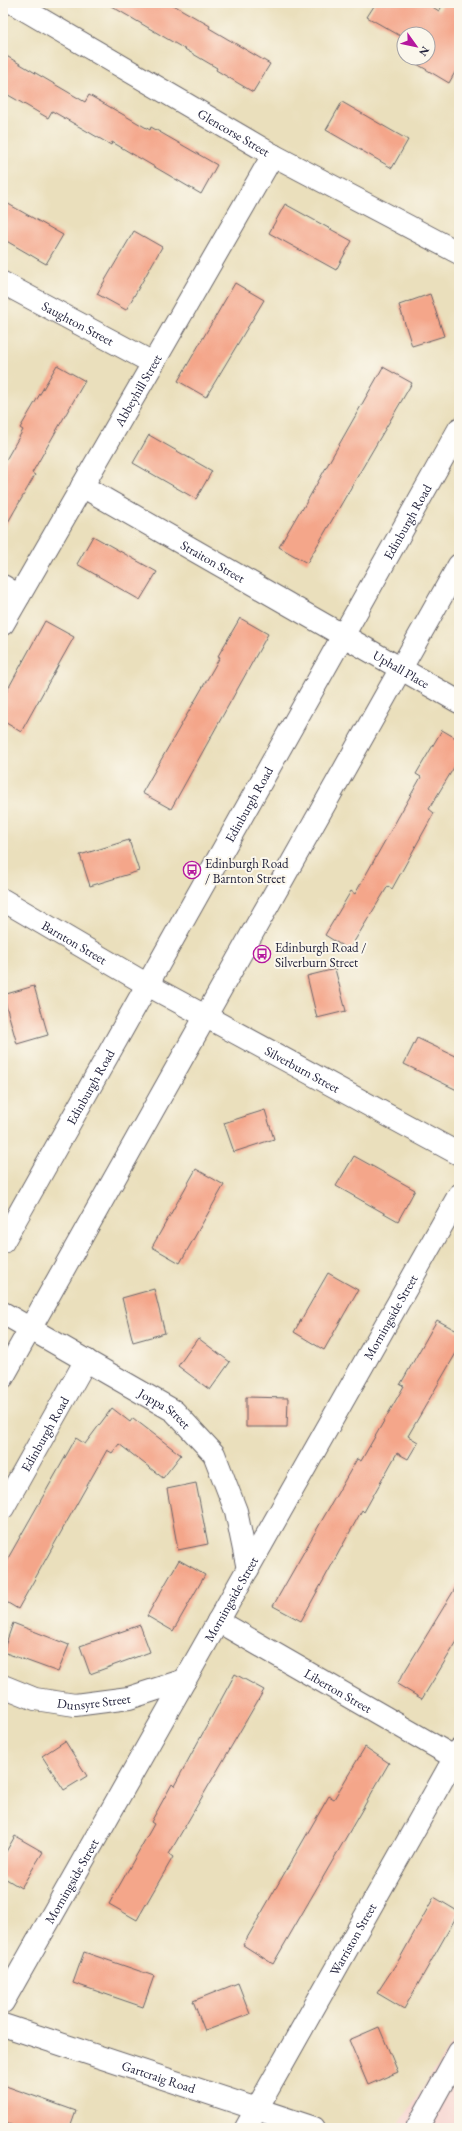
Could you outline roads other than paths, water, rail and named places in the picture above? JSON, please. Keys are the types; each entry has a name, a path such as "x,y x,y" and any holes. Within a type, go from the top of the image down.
{"street":[{"name":"Glencorse Street","path":"13,3 273,155 459,253"},
{"name":"Abbeyhill Street","path":"3,624 11,591 82,486 273,155"},
{"name":"Saughton Street","path":"3,283 153,363"},
{"name":"Edinburgh Road","path":"3,1242 146,984 459,429"},
{"name":"Straiton Street","path":"82,486 344,635"},
{"path":"3,1377 459,565"},
{"name":"Uphall Place","path":"344,635 400,670 459,702"},
{"name":"Barnton Street","path":"3,900 146,984"},
{"name":"Silverburn Street","path":"146,984 459,1154"},
{"name":"Morningside Street","path":"3,2002 459,1195"},
{"name":"Joppa Street","path":"3,1313 174,1411 214,1454 236,1511 248,1569"},
{"name":"Edinburgh Road","path":"3,1508 86,1360"},
{"name":"Liberton Street","path":"218,1621 458,1756"},
{"name":"Dunsyre Street","path":"3,1686 35,1699 75,1705 129,1698 185,1680"},
{"name":"Warriston Street","path":"252,2119 458,1756"},
{"name":"Gartcraig Road","path":"3,2025 252,2119 314,2128"},
{"path":"417,2128 459,2052"}],"place":[{"name":"Edinburgh Road / Barnton Street","path":"192,870"},
{"name":"Edinburgh Road / Silverburn Street","path":"262,954"}]}
